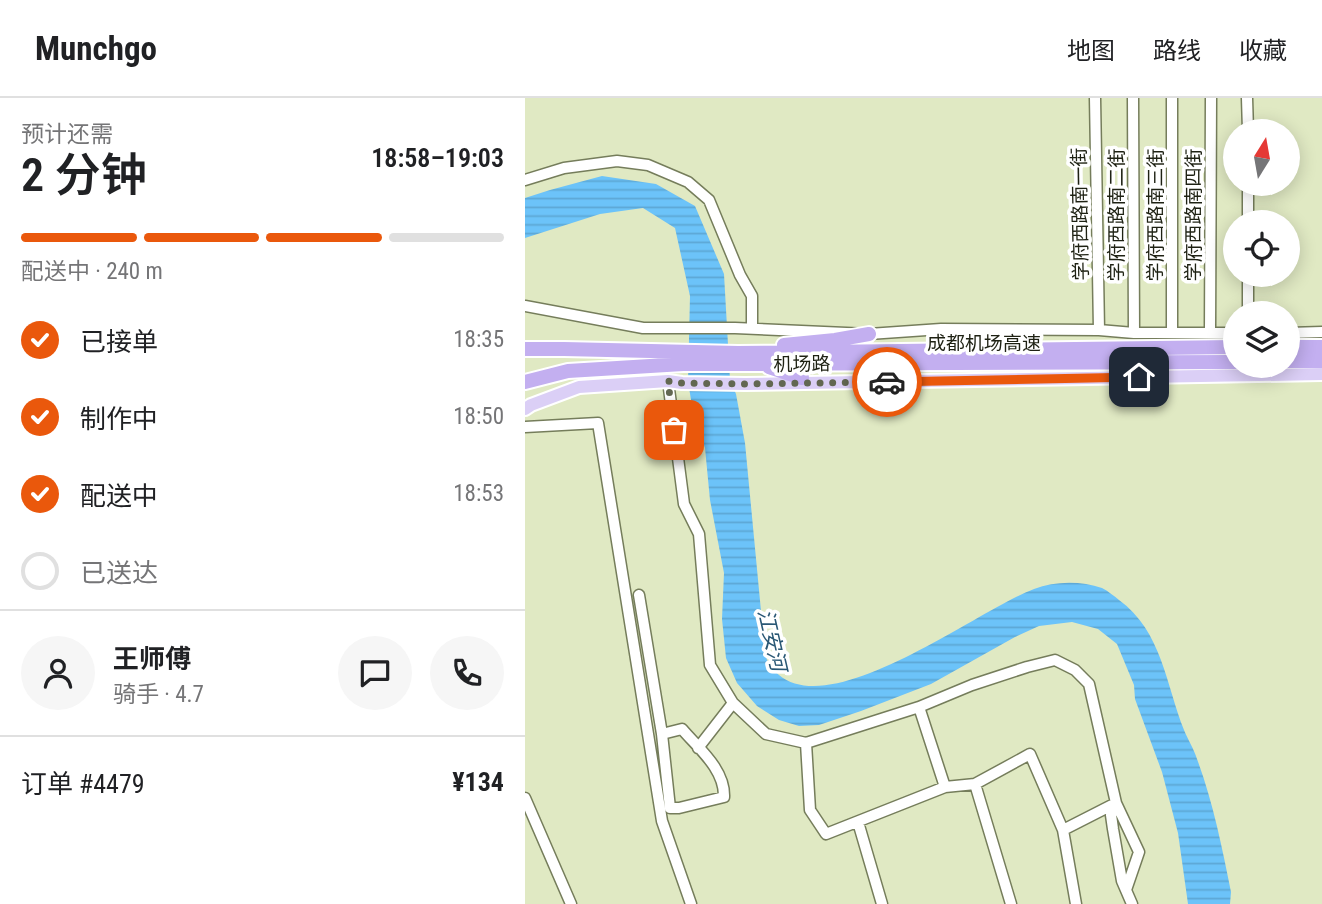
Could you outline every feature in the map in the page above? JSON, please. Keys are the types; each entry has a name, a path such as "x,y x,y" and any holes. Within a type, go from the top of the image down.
{"highway":[{"path":"743,358 790,344 869,334"},
{"path":"1300,347 1322,347"},
{"name":"成都机场高速","path":"525,349 683,358 743,358 1057,355 1223,348"},
{"name":"成都机场高速","path":"1057,355 1223,362"},
{"name":"成都机场高速","path":"525,382 568,371 683,358"},
{"path":"743,358 802,378"},
{"path":"1300,361 1322,361"}],"main road":[{"name":"机场路","path":"525,409 579,387 668,381 770,384 1322,374"},
{"path":"770,384 802,378 859,378 880,382"}],"street":[{"name":"学府西路南一街","path":"1095,98 1099,330"},
{"name":"学府西路南二街","path":"1133,98 1134,333"},
{"name":"学府西路南三街","path":"1172,98 1172,333"},
{"name":"学府西路南四街","path":"1210,98 1210,333"},
{"path":"1247,98 1248,119"},
{"path":"525,180 564,168 617,161 648,165 688,182 709,200 740,275 752,296 752,328"},
{"name":"机场路","path":"525,306 643,328 735,327 869,334 941,329 1223,333"},
{"path":"1300,332 1322,332"},
{"path":"668,381 684,504 699,534 710,665 733,703 766,734 806,743 919,707 972,685 1055,660 1075,670 1089,684 1116,803 1139,852 1125,890"},
{"path":"525,427 598,423 662,821 691,904"},
{"path":"639,595 662,734 670,808 724,797 724,786 714,766 682,729 662,734"},
{"path":"698,748 733,703"},
{"path":"919,707 945,787"},
{"path":"806,743 810,810 826,834 945,787 975,784 1030,754 1063,830 1076,904"},
{"path":"975,784 1011,904"},
{"path":"525,798 571,904"},
{"path":"1063,830 1116,803"},
{"path":"1116,803 1111,815 1122,881 1132,904"},
{"path":"858,822 882,904"}],"water":[{"path":"602,176 656,184 695,206 724,274 730,380 736,394 745,443 764,646 772,669 779,675 803,685 834,684 869,674 906,657 1034,589 1068,583 1102,588 1133,613 1145,627 1161,660 1208,792 1221,841 1231,892 1230,904 1188,904 1178,833 1162,772 1135,699 1134,685 1117,644 1098,629 1072,622 1039,626 931,684 819,725 799,726 779,720 757,706 737,683 726,658 722,619 724,573 710,500 705,448 694,417 688,382 690,296 675,228 643,208 600,214 525,238 525,198"}],"way so far":[{"path":"674,430 668,381 745,384 887,382"}],"route":[{"path":"887,382 1139,377"}],"water label":[{"name":"江安河","path":"772,640"}]}
